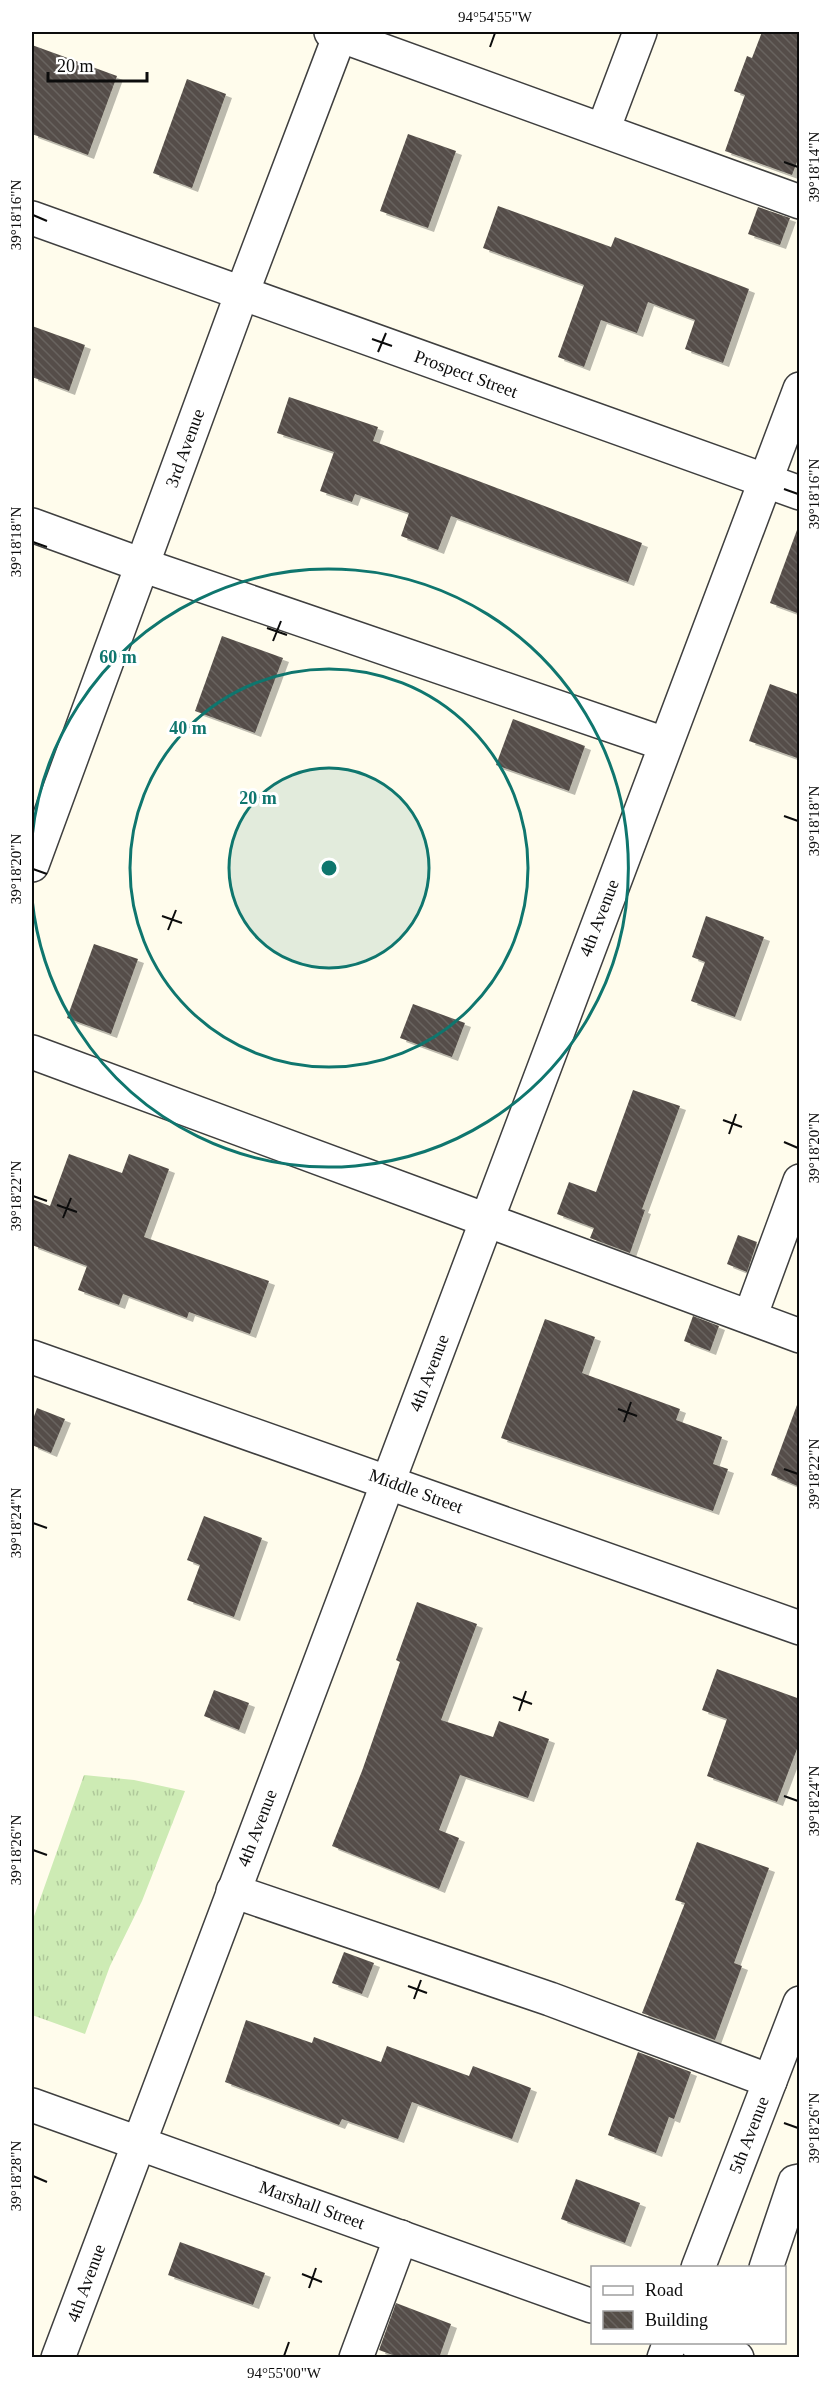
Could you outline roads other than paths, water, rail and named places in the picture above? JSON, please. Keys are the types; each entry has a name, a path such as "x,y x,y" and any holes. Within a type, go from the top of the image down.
{"street":[{"path":"603,130 640,32"},
{"path":"338,33 800,202"},
{"name":"3rd Avenue","path":"32,865 338,33"},
{"name":"Prospect Street","path":"32,218 800,493"},
{"name":"4th Avenue","path":"58,2358 763,480 800,389"},
{"path":"32,525 142,565 665,744"},
{"path":"32,1052 800,1336"},
{"path":"750,1317 800,1181"},
{"name":"Middle Street","path":"32,1357 388,1480 800,1628"},
{"path":"233,1891 550,1999 770,2081"},
{"name":"5th Avenue","path":"699,2266 800,2003"},
{"name":"Marshall Street","path":"32,2105 591,2306"},
{"path":"766,2266 795,2182 800,2181"},
{"path":"356,2358 401,2237"},
{"path":"664,2358 670,2344"},
{"path":"698,2344 737,2358"}]}
